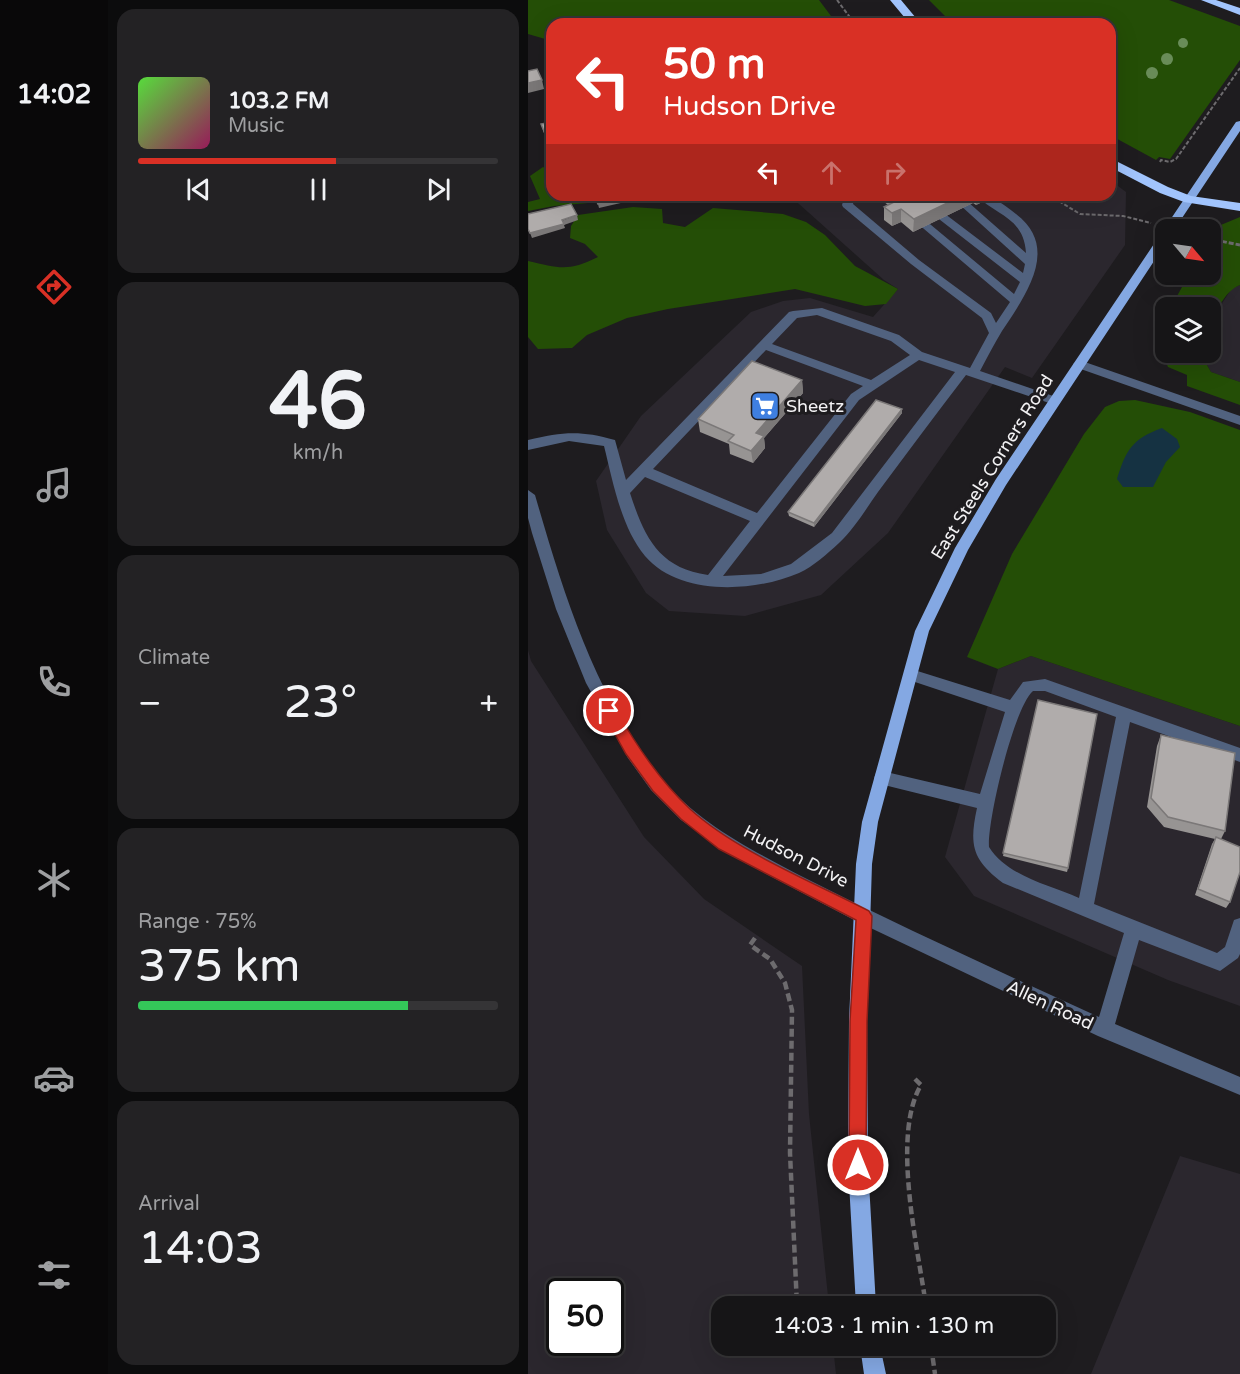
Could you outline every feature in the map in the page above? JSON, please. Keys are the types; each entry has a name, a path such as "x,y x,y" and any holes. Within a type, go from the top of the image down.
{"highway":[{"path":"895,0 911,18"},
{"path":"1206,0 1240,12"},
{"path":"1116,165 1164,190 1189,199 1240,207"}],"main road":[{"path":"1175,219 1240,124"},
{"name":"East Steels Corners Road","path":"864,916 864,864 870,822 922,631 962,548 1055,401 1155,250"},
{"path":"864,916 858,1021 858,1165 865,1296"},
{"path":"872,1356 875,1374"}],"street":[{"path":"849,201 848,205 915,262 987,316 995,333"},
{"path":"896,201 1016,301"},
{"path":"921,201 1026,281"},
{"path":"961,201 1030,262"},
{"path":"528,445 571,434 610,443 630,512 651,554 678,571 711,581 752,581 796,568 819,553 837,537 968,371 1016,301 1026,281 1032,253 1026,228 989,201"},
{"path":"624,491 793,315 818,310 895,338 918,355 1055,401"},
{"path":"764,345 872,385"},
{"path":"711,581 855,397 918,355"},
{"path":"1079,364 1240,422"},
{"path":"644,471 759,519"},
{"name":"Hudson Drive","path":"528,495 551,575 590,677 631,750 658,786 686,814 724,844 864,916"},
{"path":"911,675 1014,708"},
{"path":"1240,755 1045,685 1033,684 1023,689 1014,708 987,803 981,846 991,864 1009,878 1210,960 1220,962 1232,952 1240,926"},
{"path":"1085,909 1124,714"},
{"path":"882,778 987,803"},
{"name":"Allen Road","path":"864,916 1104,1030 1240,1086"},
{"path":"1104,1030 1134,929"}],"path":[{"path":"837,0 850,18"},
{"path":"1160,162 1161,160 1170,162 1176,159 1240,68"},
{"path":"1059,201 1080,214 1135,219"},
{"path":"1221,241 1240,245"},
{"path":"755,938 750,945 770,959 785,983 792,1010 790,1153 797,1296"},
{"path":"915,1079 921,1085 914,1097 909,1117 909,1154 925,1296"},
{"path":"932,1356 935,1374"}],"shaded area":[{"path":"1116,184 1126,192 1125,245 1032,378 1005,367 888,533 821,595 745,616 669,611 646,593 607,530 596,481 641,416 751,312 783,301 810,298 873,317 898,289 884,280 796,201 1116,201"},
{"path":"1240,285 1240,382 1211,372 1206,363 1221,363 1221,305 1232,288"},
{"path":"528,650 531,661 644,837 704,899 802,966 809,1114 828,1296 711,1296 711,1356 834,1356 836,1374 528,1374"},
{"path":"1031,656 1240,726 1240,1006 1168,980 974,896 945,857 998,669"},
{"path":"1180,1156 1240,1174 1240,1374 1091,1374"}],"green space":[{"path":"528,0 819,0 832,18 546,18 546,39 528,34"},
{"path":"929,0 1169,0 1240,26 1240,60 1170,159 1159,157 1156,160 1116,138 1116,18 947,18"},
{"path":"543,167 546,169 546,201 589,201 528,211 528,202 540,199 530,176"},
{"path":"633,207 662,209 663,223 685,227 713,208 783,214 806,222 825,235 855,266 898,289 886,304 865,306 795,289 668,309 627,318 587,335 572,348 538,349 528,337 528,261 571,267 598,257 585,244 570,238 571,226 578,215"},
{"path":"1240,217 1240,285 1230,292 1221,304 1221,297 1176,297 1184,285 1221,285 1221,225"},
{"path":"1166,363 1206,363 1211,372 1240,382 1240,405 1187,386 1187,375 1168,367"},
{"path":"1135,400 1190,412 1240,430 1240,726 1031,656 998,669 967,657 1012,554 1084,434 1105,407 1119,401"}],"water":[{"path":"1162,428 1177,439 1180,447 1166,462 1153,487 1123,487 1117,479 1127,453 1137,441"}],"building":[{"path":"537,69 542,80 528,83 528,71"},
{"path":"546,123 546,136 541,124"},
{"path":"896,201 952,201 914,219 901,209 892,213 884,207"},
{"path":"571,204 577,215 562,220 564,224 530,233 528,214"},
{"path":"752,361 802,380 756,433 764,436 751,451 728,441 734,435 698,419"},
{"path":"876,400 902,409 814,523 788,512"},
{"path":"1038,700 1097,714 1068,868 1003,853"},
{"path":"1161,735 1235,753 1225,831 1168,817 1151,798"},
{"path":"1216,837 1240,847 1240,872 1230,902 1198,889"}],"place":[{"name":"Sheetz","path":"765,406"}],"route":[{"path":"609,711 631,750 658,786 686,814 724,844 864,916 858,1021 858,1165"}]}
